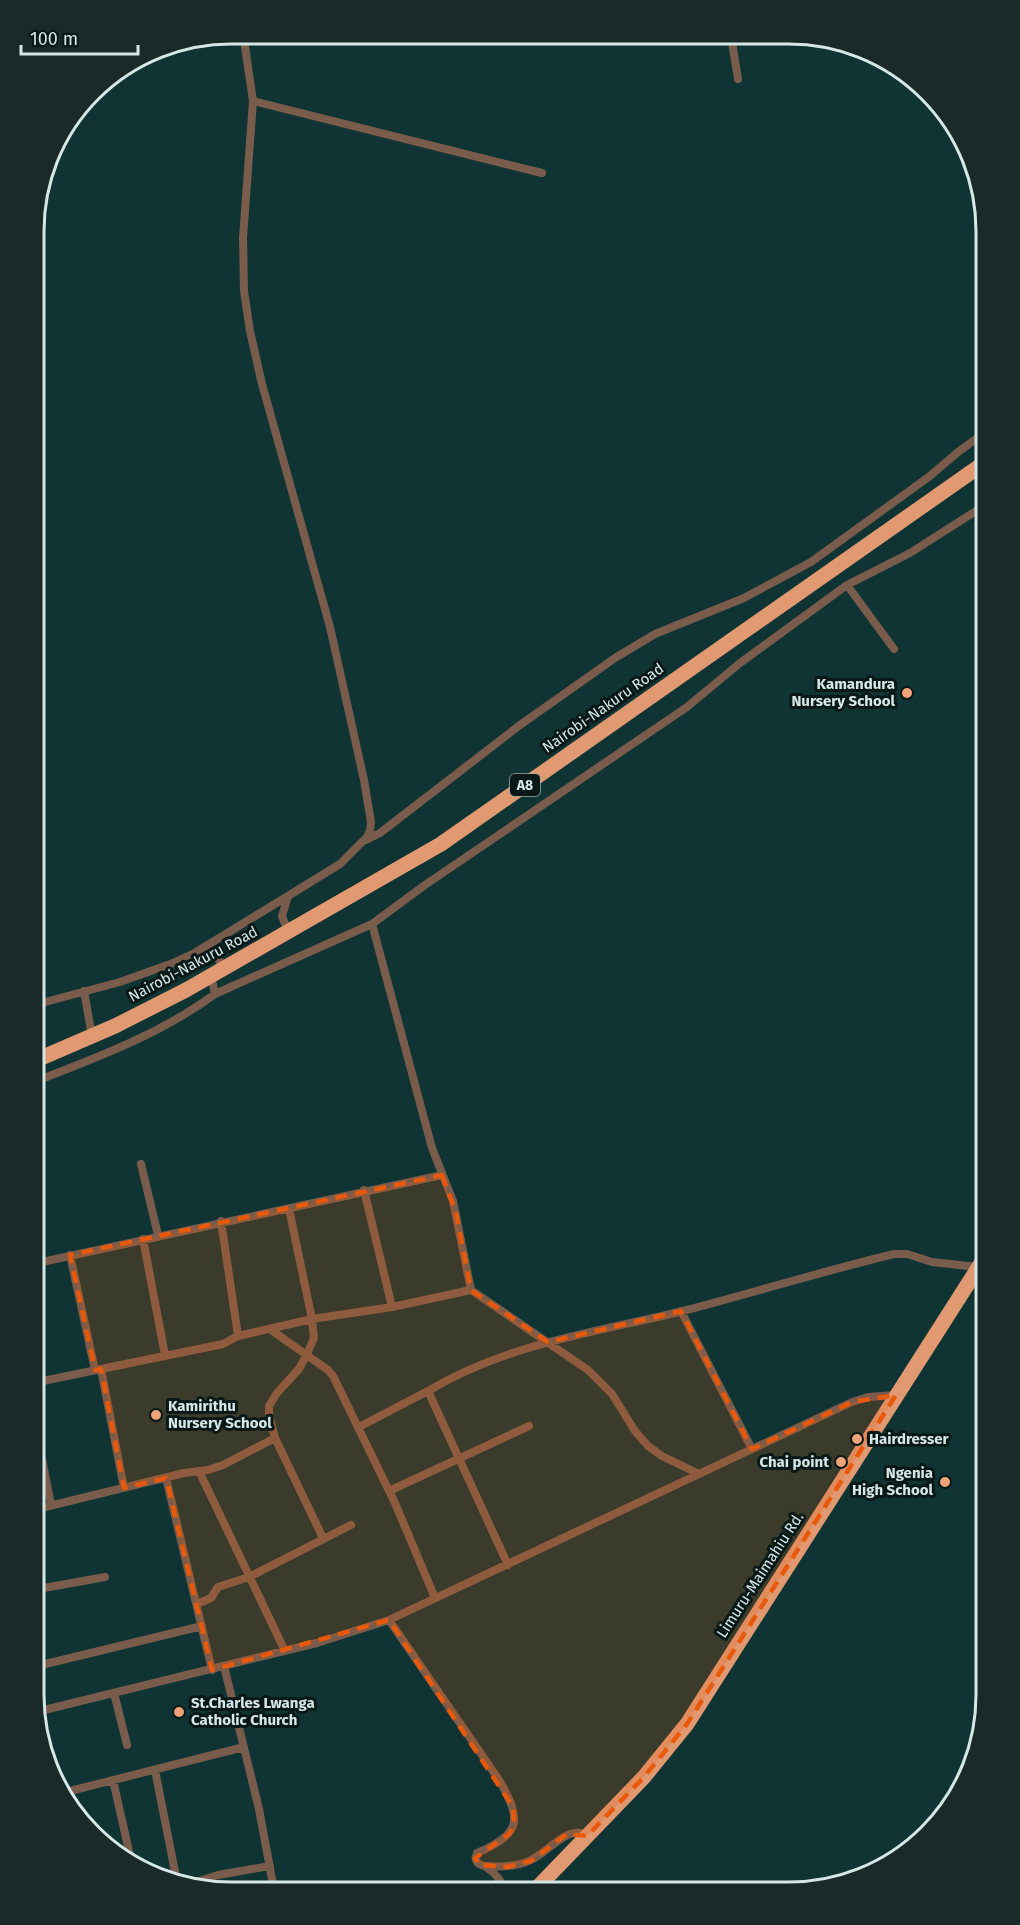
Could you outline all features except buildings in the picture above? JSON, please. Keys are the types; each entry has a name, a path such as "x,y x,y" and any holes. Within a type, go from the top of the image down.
{"highway":[{"name":"Nairobi-Nakuru Road","path":"44,1057 186,990 441,844 976,469"},
{"name":"Limuru-Maimahiu Rd.","path":"543,1882 644,1777 687,1724 976,1270"}],"street":[{"path":"44,1002 120,982 173,963 206,946 340,864 363,842 370,831 371,822 364,780 330,627 265,395 250,331 244,291 243,238 253,101 245,44"},
{"path":"733,44 738,79"},
{"path":"253,101 542,173"},
{"path":"363,842 380,833 520,725 615,658 655,634 744,598 810,562 930,476 976,439"},
{"path":"44,1078 146,1035 215,994 372,924 443,872 687,707 740,663 847,585 910,553 976,511"},
{"path":"810,562 821,577"},
{"path":"847,585 894,649"},
{"path":"288,896 282,916 288,932"},
{"path":"372,924 432,1148 453,1201 471,1290 588,1370 603,1383 635,1431 648,1446 662,1456 699,1474"},
{"path":"206,946 226,968"},
{"path":"212,976 215,994"},
{"path":"84,991 92,1036"},
{"path":"141,1164 158,1235"},
{"path":"44,1261 221,1221 289,1209 364,1190 442,1175"},
{"path":"364,1190 392,1307"},
{"path":"289,1209 314,1338 299,1369 277,1393 269,1406 269,1414 275,1438 323,1538"},
{"path":"221,1221 238,1336"},
{"path":"143,1239 165,1355"},
{"path":"359,1427 478,1364 548,1342 681,1311 894,1254 907,1254 932,1262 976,1261"},
{"path":"70,1255 124,1488"},
{"path":"44,1381 223,1344 238,1336 312,1319 392,1307 471,1290"},
{"path":"681,1311 752,1449"},
{"path":"271,1330 307,1354 333,1376 389,1491 435,1598"},
{"path":"428,1391 508,1565"},
{"path":"44,1710 212,1670 344,1635 389,1620 852,1402 868,1397 896,1395"},
{"path":"389,1491 529,1426"},
{"path":"44,1507 223,1465 275,1438"},
{"path":"44,1469 51,1505"},
{"path":"198,1471 285,1650"},
{"path":"166,1478 212,1670"},
{"path":"197,1604 211,1598 218,1587 249,1577 351,1525"},
{"path":"44,1588 105,1577"},
{"path":"389,1620 499,1780 513,1807 514,1825 509,1834 477,1852 476,1862 498,1877 500,1882"},
{"path":"44,1664 202,1626"},
{"path":"224,1666 273,1882"},
{"path":"114,1693 127,1745"},
{"path":"71,1791 244,1747"},
{"path":"155,1770 175,1873"},
{"path":"113,1780 129,1852"},
{"path":"484,1866 507,1867 524,1863 546,1852 567,1834 578,1832 587,1836"},
{"path":"207,1880 218,1875 270,1866"}],"highlighted area":[{"path":"442,1175 456,1213 471,1290 548,1342 681,1311 752,1449 852,1402 896,1395 687,1724 644,1777 587,1836 567,1834 531,1861 507,1867 479,1865 475,1858 509,1834 514,1825 513,1807 389,1620 212,1670 166,1478 124,1488 101,1369 95,1370 70,1255"}],"place":[{"name":"Kamandura Nursery School","path":"907,693"},
{"name":"Kamirithu Nursery School","path":"156,1415"},
{"name":"Hairdresser","path":"857,1439"},
{"name":"Chai point","path":"841,1462"},
{"name":"Ngenia High School","path":"945,1482"},
{"name":"St.Charles Lwanga Catholic Church","path":"179,1712"}]}
